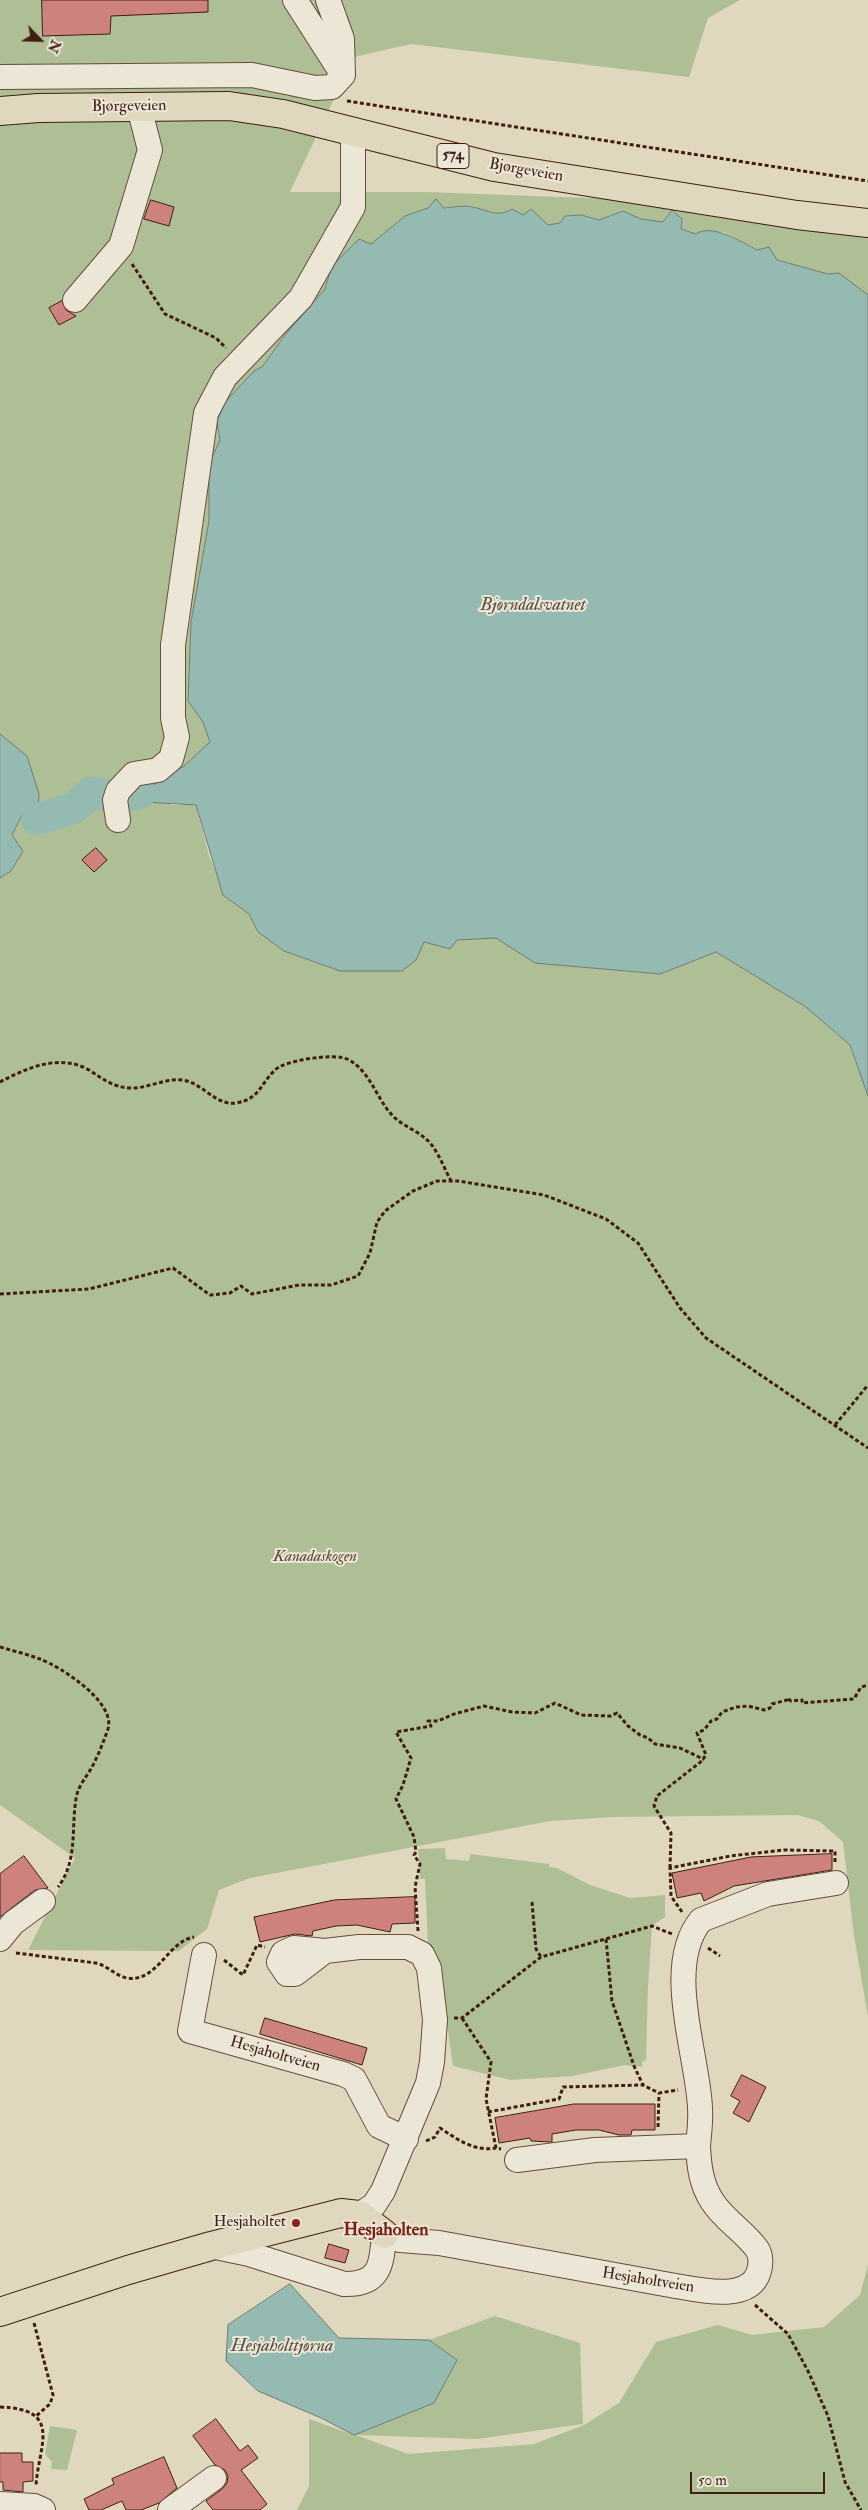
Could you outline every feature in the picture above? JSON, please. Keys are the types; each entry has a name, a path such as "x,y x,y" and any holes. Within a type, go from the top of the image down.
{"main road":[{"name":"Bjørgeveien","path":"0,104 38,108"},
{"name":"Bjørgeveien","path":"0,111 38,108 229,106 283,114 494,167 797,215 868,223"},
{"path":"0,2312 128,2270 211,2246 341,2213 359,2215 392,2237"}],"street":[{"path":"295,0 343,75"},
{"path":"328,0 342,39 343,75"},
{"name":"Bjørgeveien","path":"0,77 252,75 315,88 332,87 343,75"},
{"path":"75,300 121,246 150,150 140,106"},
{"path":"117,804 134,774 158,770 171,759 177,736 173,718 173,644 206,413 225,377 301,298 353,207 353,131"},
{"path":"740,2291 750,2286 758,2275 761,2264 758,2251 713,2203 705,2188 699,2169 700,2108 684,2010 685,1971 689,1941 694,1928 701,1920 768,1894 836,1883"},
{"path":"4,1946 13,1923 43,1901"},
{"path":"325,1951 393,1946 408,1947 422,1954 429,1968 435,2020 432,2062 428,2083 411,2142 374,2205 359,2215"},
{"name":"Hesjaholtveien","path":"214,1957 190,2031 354,2079 379,2126 411,2142"},
{"path":"517,2160 595,2150 698,2146"},
{"path":"211,2246 249,2254 332,2282 356,2284 369,2281 378,2269 392,2237"},
{"name":"Hesjaholtveien","path":"392,2237 439,2243 706,2291 740,2291"},
{"path":"170,2510 214,2478"},
{"path":"0,2504 38,2508"}],"path":[{"path":"355,101 868,181"},
{"path":"121,246 164,314 216,338 239,362"},
{"path":"0,1082 32,1066 58,1062 87,1069 109,1084 131,1088 156,1082 183,1080 204,1089 222,1102 236,1103 256,1096 276,1069 305,1058 347,1059 368,1077 392,1115 428,1140 451,1181"},
{"path":"0,1294 89,1290 173,1268 210,1295 230,1293 237,1286 241,1286 252,1294 299,1285 330,1285 358,1276 370,1253 377,1222 385,1212 413,1191 437,1181 451,1181 544,1195 606,1219 638,1243 680,1308 706,1338 868,1448"},
{"path":"835,1426 868,1385"},
{"path":"0,1647 41,1660 65,1672 99,1700 108,1717 108,1727 94,1763 78,1789 74,1840 69,1866 62,1881 43,1901"},
{"path":"435,2020 462,2018 541,1957 652,1926 689,1941 687,1920 671,1896 671,1833 654,1806 657,1796 705,1758 705,1751 697,1733 704,1730 710,1721 717,1719 722,1712 748,1706 764,1710 770,1708 772,1704 787,1700 787,1698 791,1702 802,1700 802,1703 854,1699 861,1687 868,1685"},
{"path":"422,1954 417,1922 416,1887 420,1864 414,1855 416,1852 414,1837 396,1799 403,1785 411,1758 396,1732 426,1728 431,1726 428,1721 438,1721 454,1714 484,1706 512,1712 535,1712 555,1703 581,1714 611,1716 617,1712 628,1726 640,1736 648,1738 655,1744 680,1748 703,1759"},
{"path":"670,1868 730,1856 784,1850 835,1851 836,1883"},
{"path":"532,1902 536,1949 541,1957"},
{"path":"4,1946 37,1954 106,1965 126,1978 138,1978 150,1972 182,1940 189,1937 204,1941 214,1957 243,1975 249,1961"},
{"path":"606,1939 612,2001 634,2066 643,2085"},
{"path":"711,1950 720,1956"},
{"path":"462,2018 479,2047 490,2059 491,2068 487,2082 486,2099 496,2148"},
{"path":"488,2112 559,2099 563,2087 643,2085 659,2093 697,2087"},
{"path":"658,2149 659,2093"},
{"path":"411,2142 435,2137 440,2128 464,2143 485,2150 496,2148 516,2153 517,2160"},
{"path":"740,2291 788,2334 808,2370 828,2416 845,2482 861,2510"},
{"path":"29,2303 52,2399 50,2404 35,2417"},
{"path":"0,2406 14,2407 35,2417 44,2426 45,2434 38,2461 38,2508"}],"green space":[{"name":"Kanadaskogen","path":"0,0 740,0 708,18 689,77 411,44 354,57 290,192 427,192 643,200 868,235 868,295 839,274 828,274 777,260 724,232 696,234 663,222 641,219 623,211 599,220 581,215 560,223 548,225 523,215 487,212 472,206 428,208 405,216 371,244 332,266 325,289 285,335 263,366 254,371 225,402 217,421 220,440 209,464 209,521 191,622 188,700 203,722 211,742 184,766 146,789 172,805 196,805 209,855 226,897 249,914 258,932 284,951 333,969 395,968 424,941 446,948 457,940 506,935 622,971 660,974 716,952 806,1007 850,1045 868,1096 868,2016 854,1936 843,1842 819,1821 797,1815 613,1817 550,1821 250,1878 219,1890 207,1929 179,1951 28,1950 75,1858 0,1805 0,878 11,871 12,835 22,815 37,819 27,756 0,734"},
{"path":"445,1848 446,1859 469,1861 470,1854 549,1864 549,1867 557,1868 590,1885 630,1898 665,1895 665,1917 652,1926 646,2060 642,2062 642,2067 624,2065 573,2076 511,2080 453,2066 443,1997 428,1945 425,1879 420,1879 418,1849"},
{"path":"868,2265 868,2510 297,2510 309,2486 309,2419 354,2435 457,2360 429,2340 495,2316 580,2343 583,2424 478,2439 356,2435 408,2454 534,2444 584,2425 619,2403 656,2342 718,2325 752,2335 824,2327 860,2295"},
{"path":"50,2426 77,2430 67,2470 51,2469 52,2462 45,2454"}],"water":[{"name":"Bjørndalsvatnet","path":"436,199 444,208 470,206 493,213 507,212 512,209 523,215 531,209 548,225 560,223 565,216 581,215 599,220 623,211 641,219 663,222 672,210 682,219 681,229 696,234 703,231 718,232 757,250 769,247 777,260 828,274 839,273 868,295 868,1096 850,1045 806,1007 716,952 660,974 535,963 496,938 457,940 450,949 424,942 416,960 402,971 340,971 284,951 258,932 249,914 223,895 196,805 145,802 140,793 184,766 210,742 203,722 188,701 191,622 209,521 209,464 220,440 217,421 225,402 254,371 263,366 285,335 325,289 332,266 359,239 371,244 405,216 428,208"},
{"path":"0,734 27,756 39,794 37,819 22,815 12,835 23,851 11,871 0,878"},
{"name":"Hesjaholttjørna","path":"290,2284 339,2338 429,2340 457,2360 434,2403 354,2435 321,2418 258,2391 226,2361 228,2325"}],"building":[{"path":"42,0 208,0 208,12 111,16 110,34 43,36"},
{"path":"151,200 174,207 169,226 144,219"},
{"path":"62,301 66,310 76,316 59,325 49,308"},
{"path":"96,848 107,860 94,872 82,860"},
{"path":"832,1854 832,1870 734,1886 704,1901 701,1893 677,1898 672,1873 751,1857"},
{"path":"24,1856 48,1888 35,1890 0,1917 0,1874"},
{"path":"415,1897 415,1923 392,1924 390,1932 357,1925 336,1926 313,1931 312,1936 295,1934 260,1942 254,1917 334,1900"},
{"path":"265,2018 367,2048 362,2065 260,2034"},
{"path":"742,2075 766,2087 749,2122 733,2113 740,2101 731,2096"},
{"path":"574,2104 655,2104 655,2130 632,2130 631,2135 619,2135 599,2130 576,2130 552,2134 552,2142 531,2141 530,2138 499,2143 495,2118"},
{"path":"329,2244 349,2250 345,2263 325,2258"},
{"path":"216,2419 240,2451 248,2445 258,2458 241,2470 267,2504 260,2510 213,2510 206,2501 222,2489 227,2483 228,2476 225,2470 215,2465 193,2436"},
{"path":"0,2453 22,2453 22,2462 33,2462 33,2481 23,2482 23,2492 3,2490 3,2482 0,2482"},
{"path":"164,2457 177,2488 159,2503 141,2510 126,2510 122,2501 101,2510 89,2510 84,2499 114,2484 112,2479"}],"waterway":[{"path":"37,819 74,808 91,793 125,797 140,793"}],"place":[{"name":"Hesjaholtet","path":"296,2223"}],"district":[{"name":"Hesjaholten","path":"386,2231"}]}
